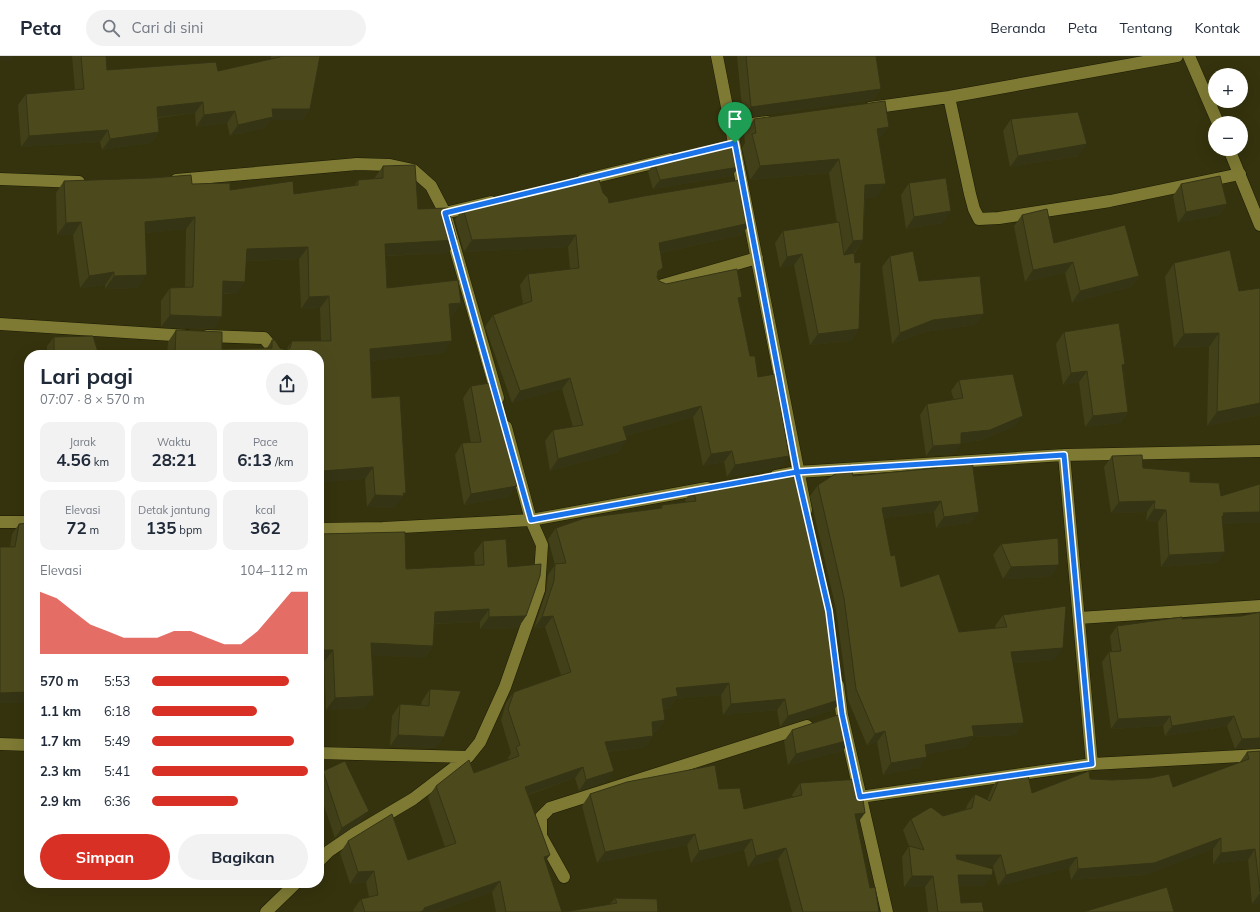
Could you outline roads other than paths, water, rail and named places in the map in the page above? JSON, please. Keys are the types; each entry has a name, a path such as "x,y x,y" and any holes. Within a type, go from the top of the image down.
{"street":[{"path":"717,56 743,182 797,472 808,518"},
{"path":"856,110 950,96 1177,56"},
{"path":"1189,56 1215,116"},
{"path":"950,96 970,194 974,209 980,219 999,218 1110,201 1240,174"},
{"path":"732,127 778,120"},
{"path":"721,147 735,143"},
{"path":"1232,156 1260,225"},
{"path":"573,182 597,183 678,157"},
{"path":"165,181 357,164 390,165 413,170 431,186 445,213 531,520 542,545 538,590 505,687 480,742 468,757 413,799 374,821 329,851 324,856"},
{"path":"0,179 89,182"},
{"path":"728,185 743,182"},
{"path":"445,213 505,199"},
{"path":"656,287 757,258"},
{"path":"0,324 184,336 264,338 274,350"},
{"path":"766,478 797,472 1064,455 1260,451"},
{"path":"1064,455 1092,764"},
{"path":"324,529 383,528 531,520 720,486"},
{"path":"0,522 24,522"},
{"path":"1079,618 1260,606"},
{"path":"836,670 842,714 887,912"},
{"path":"564,877 550,855 541,836 541,816 550,808 842,714"},
{"path":"0,744 24,744"},
{"path":"324,752 468,757"},
{"path":"860,797 1092,764 1260,755"},
{"path":"266,912 291,888"}]}
